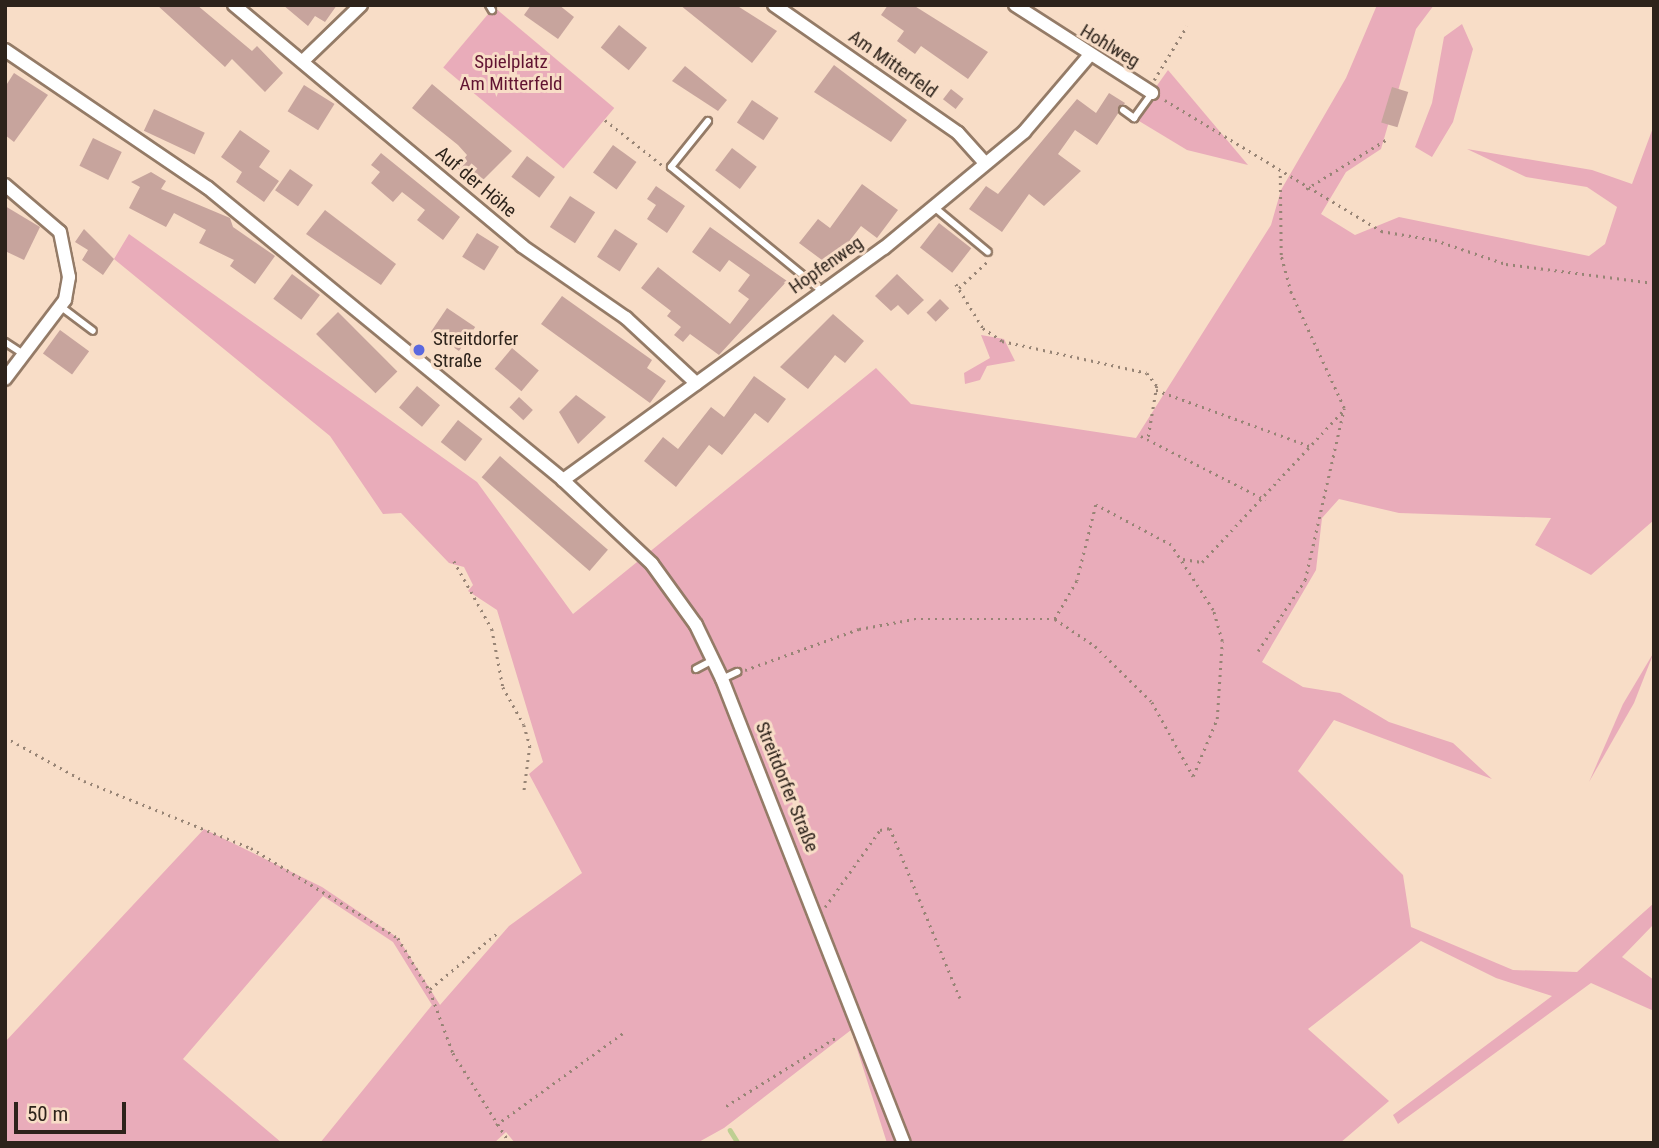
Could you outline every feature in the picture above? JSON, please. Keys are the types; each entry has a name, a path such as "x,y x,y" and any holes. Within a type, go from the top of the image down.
{"street":[{"name":"Auf der Höhe","path":"234,5 305,60 512,238 626,318 696,383"},
{"path":"305,60 362,5"},
{"name":"Am Mitterfeld","path":"774,5 958,133 983,161"},
{"name":"Hohlweg","path":"1015,5 1088,57 1152,93"},
{"name":"Streitdorfer Straße","path":"5,50 208,188 563,480 652,564 713,660 722,679 904,1143"},
{"name":"Hopfenweg","path":"563,480 933,206 983,161 1024,132 1088,57"},
{"path":"5,185 60,232 69,277 60,306 5,379"}],"lane":[{"path":"1123,110 1134,118 1152,93"},
{"path":"708,121 671,167 821,290"},
{"path":"933,206 988,252"},
{"path":"60,306 93,331"},
{"path":"5,342 22,353"},
{"path":"696,669 713,660"},
{"path":"722,679 737,672"}],"path":[{"path":"1187,26 1152,93 1280,174 1381,231 1435,240 1506,264 1654,283"},
{"path":"605,120 654,164 671,167"},
{"path":"1306,189 1389,138"},
{"path":"1258,651 1305,580 1345,408 1291,293 1280,255 1280,174"},
{"path":"959,289 988,261 988,252"},
{"path":"956,284 983,328 1002,341 1147,373 1156,390 1148,440"},
{"path":"1156,390 1311,446"},
{"path":"1181,558 1202,562 1266,500 1345,408"},
{"path":"1141,436 1266,500"},
{"path":"737,672 859,629 914,619 1055,619 1095,646 1152,702 1193,776 1213,737 1223,661 1213,610 1181,558 1163,539 1096,505 1077,581 1055,619"},
{"path":"454,561 492,629 503,687 524,725 530,746 524,792"},
{"path":"5,737 84,781 251,848 370,915 398,937 415,962 453,1053 496,1125 510,1143"},
{"path":"816,916 880,831 890,828 960,998"},
{"path":"430,989 496,934"},
{"path":"496,1125 623,1033"},
{"path":"726,1106 838,1037"}],"green space":[{"path":"1377,5 1434,5 1416,29 1381,149 1346,172 1321,214 1355,235 1399,217 1589,256 1605,244 1617,207 1587,187 1526,177 1467,149 1592,170 1632,184 1654,125 1654,520 1591,575 1535,545 1551,518 1399,513 1339,499 1322,518 1316,570 1262,662 1303,687 1340,693 1389,722 1453,743 1492,779 1334,720 1298,771 1403,875 1411,927 1513,970 1577,972 1654,903 1654,924 1622,957 1654,980 1654,1011 1591,983 1398,1124 1393,1115 1552,996 1496,978 1421,941 1308,1029 1389,1101 1340,1143 887,1143 851,1030 724,1128 697,1143 515,1143 506,1132 494,1143 320,1143 432,1005 393,942 323,896 183,1059 282,1143 5,1143 5,1042 204,829 322,887 398,938 440,1005 509,926 582,873 529,774 543,762 497,610 468,591 473,585 464,567 449,563 401,513 383,514 330,436 114,259 129,234 477,482 573,614 876,368 911,404 1136,438 1271,225 1281,190 1346,78"},
{"name":"Spielplatz Am Mitterfeld","path":"494,7 614,108 563,168 443,68"},
{"path":"1462,24 1473,49 1453,122 1432,157 1415,147 1432,103 1444,37"},
{"path":"1168,70 1248,165 1187,150 1134,118"},
{"path":"981,335 1004,339 1015,361 987,366 980,380 965,384 964,373 990,358"},
{"path":"1654,652 1634,703 1589,782 1623,704"}],"building":[{"path":"157,5 197,5 252,51 257,46 283,73 265,92 232,59 225,67"},
{"path":"283,5 337,5 325,22 315,16 308,26"},
{"path":"531,5 559,5 574,17 558,39 524,15"},
{"path":"680,5 736,5 777,31 752,63"},
{"path":"888,5 913,5 988,52 968,79 921,46 915,54 897,41 904,31 881,15"},
{"path":"619,25 647,48 629,70 601,48"},
{"path":"834,65 907,120 891,142 814,92"},
{"path":"685,66 727,100 718,111 672,81"},
{"path":"14,73 48,95 14,142 5,135 5,87"},
{"path":"432,84 512,151 479,184 457,168 467,155 412,108"},
{"path":"304,85 335,104 318,130 288,111"},
{"path":"1392,87 1408,92 1397,127 1381,122"},
{"path":"951,89 964,99 956,109 943,99"},
{"path":"1109,93 1125,103 1097,145 1075,130 1058,154 1081,171 1044,206 1029,194 1002,232 969,209 986,186 998,194 1077,99 1096,113"},
{"path":"752,100 779,118 763,140 737,122"},
{"path":"154,109 205,133 195,154 144,131"},
{"path":"240,130 270,151 259,167 279,181 264,202 236,182 242,172 221,157"},
{"path":"93,138 122,152 108,180 79,166"},
{"path":"613,145 636,162 616,190 593,173"},
{"path":"732,148 757,167 740,189 715,170"},
{"path":"381,153 460,217 443,240 417,220 425,210 402,192 393,202 371,183 380,172 371,165"},
{"path":"527,156 555,177 539,198 511,177"},
{"path":"290,169 313,185 298,206 275,190"},
{"path":"151,172 166,181 161,189 230,218 233,227 275,256 255,284 230,266 234,260 199,243 206,230 174,213 166,227 129,208 140,187 131,182"},
{"path":"862,184 898,210 877,238 861,226 830,266 799,243 818,219 830,228"},
{"path":"656,186 685,206 667,233 647,219 656,205 647,199"},
{"path":"570,196 595,212 575,243 550,227"},
{"path":"5,206 40,227 24,260 5,251"},
{"path":"325,210 396,264 381,285 306,234"},
{"path":"939,223 971,248 952,273 920,247"},
{"path":"710,227 787,281 719,355 690,334 683,342 674,335 681,327 667,316 671,311 641,288 658,267 730,324 749,299 738,291 750,275 729,260 720,272 692,252"},
{"path":"84,229 114,259 103,275 82,260 88,250 75,242"},
{"path":"615,229 638,244 620,271 597,257"},
{"path":"477,233 499,247 484,271 462,257"},
{"path":"292,274 320,295 301,320 273,299"},
{"path":"897,274 924,300 908,315 898,305 891,311 875,296"},
{"path":"562,296 652,360 647,368 666,381 650,403 541,324"},
{"path":"940,299 949,308 936,322 927,312"},
{"path":"447,308 475,327 459,351 431,332"},
{"path":"338,312 397,371 375,393 316,334"},
{"path":"833,314 864,341 845,363 835,355 808,389 780,367"},
{"path":"60,330 89,351 72,375 43,353"},
{"path":"512,348 539,370 521,391 495,369"},
{"path":"754,376 786,399 768,423 755,413 722,455 709,445 676,487 644,461 663,437 678,449 711,407 724,417"},
{"path":"417,386 440,405 422,427 399,407"},
{"path":"576,395 606,417 578,444 559,412"},
{"path":"519,397 533,410 523,420 509,407"},
{"path":"458,420 482,439 465,461 441,442"},
{"path":"500,456 608,550 590,571 482,477"}],"waterway":[{"path":"730,1130 738,1143"}],"place":[{"name":"Streitdorfer Straße","path":"419,350"}]}
